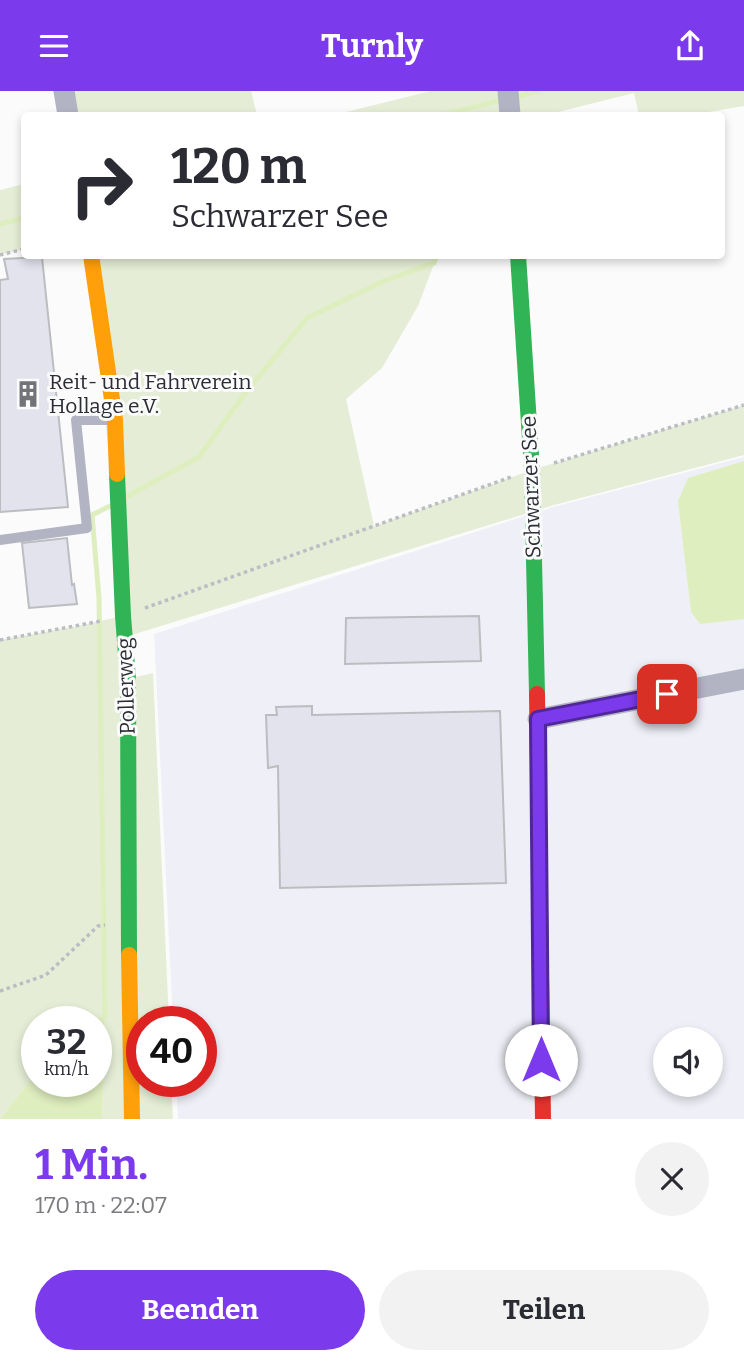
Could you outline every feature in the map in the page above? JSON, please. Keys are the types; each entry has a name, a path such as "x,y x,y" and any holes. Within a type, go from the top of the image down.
{"street":[{"path":"64,91 68,112"},
{"name":"Pollerweg","path":"91,259 115,420 128,679 128,922 132,1119"},
{"name":"Schwarzer See","path":"518,259 532,470 543,1119"},
{"path":"538,719 744,678"}],"lane":[{"path":"0,540 87,528 76,420 115,420"}],"path":[{"path":"0,255 21,250"},
{"path":"0,640 123,616 532,470 744,404"},
{"path":"0,991 46,975 98,926 128,922"}],"shaded area":[{"path":"64,91 251,91 256,112 68,112"},
{"path":"431,91 744,91 744,106 709,112 638,112 634,93 558,112 346,112"},
{"path":"21,185 21,250 0,255 0,190"},
{"path":"91,259 436,259 418,306 382,368 346,399 374,526 532,470 744,405 744,455 554,505 125,637 128,679 153,673 168,1006 126,1006 126,1097 172,1097 173,1119 102,1119 103,1097 112,1097 112,1006 21,1006 21,1093 0,1119 0,640 123,616"},
{"path":"744,457 744,1119 178,1119 177,1097 217,1097 217,1006 172,1006 154,634 553,507"},
{"path":"744,461 744,619 700,624 691,612 678,501 688,478"},
{"path":"21,1092 21,1097 103,1097 102,1119 0,1119"}],"building":[{"name":"Reit- und Fahrverein Hollage e.V.","path":"4,259 42,259 68,507 0,512 0,280 8,279"},
{"path":"67,538 77,604 29,608 22,543"},
{"path":"479,616 481,661 345,664 346,618"},
{"path":"312,706 312,715 500,711 506,883 280,888 278,766 268,768 266,715 277,715 276,707"}],"waterway":[{"path":"515,97 540,91"},
{"path":"453,112 502,100"},
{"path":"0,224 21,219"},
{"path":"128,496 199,457 246,392 307,318 384,281 434,263 436,259"},
{"path":"105,1006 99,598 92,515 110,506"}],"traffic: fast":[{"path":"518,259 532,470 537,694"},
{"path":"117,474 128,679 129,955"}],"traffic: slow":[{"path":"92,259 115,420 117,474"},
{"path":"129,955 132,1119"}],"traffic: jam":[{"path":"537,694 543,1119"}],"place":[{"name":"Reit- und Fahrverein Hollage e.V.","path":"28,394"}],"route":[{"path":"541,1060 538,719 667,694"}]}
